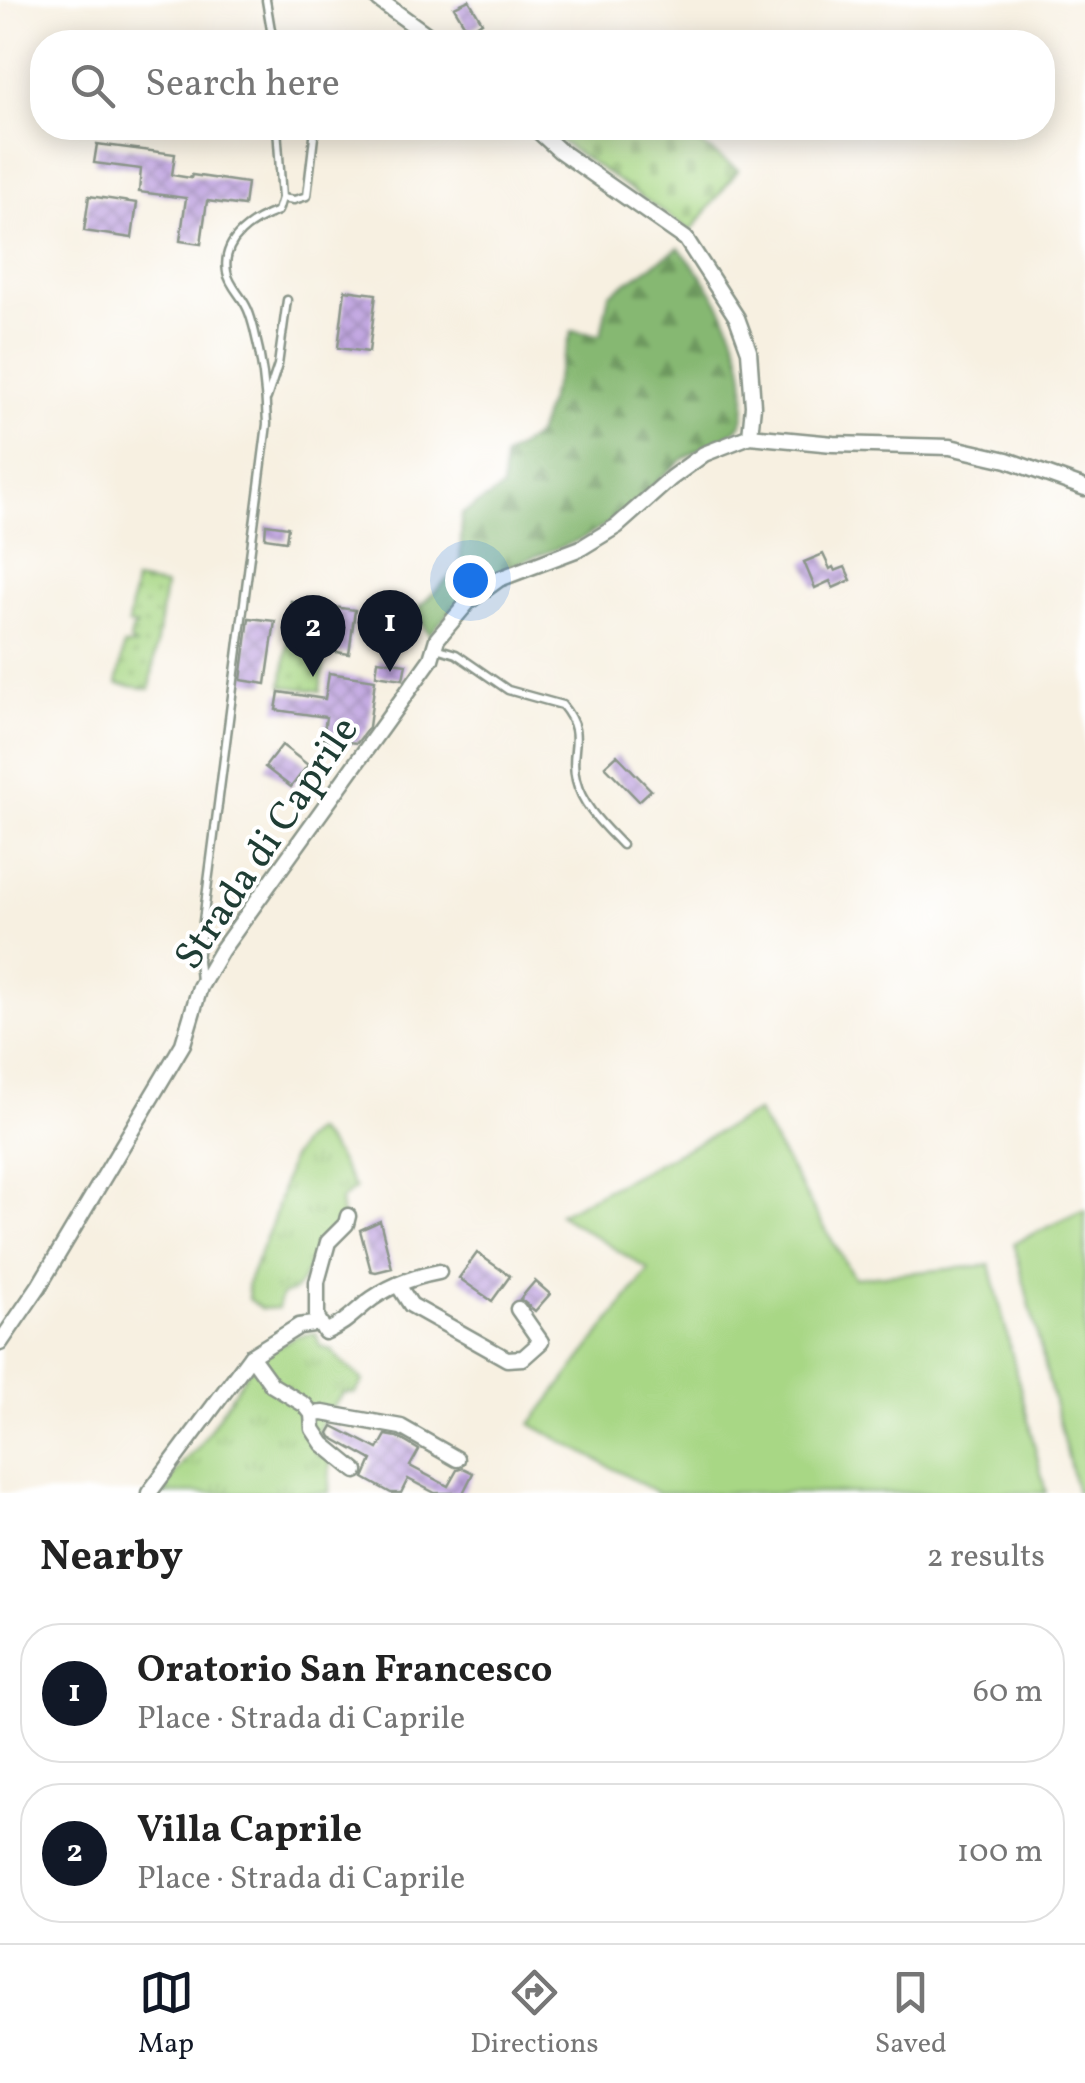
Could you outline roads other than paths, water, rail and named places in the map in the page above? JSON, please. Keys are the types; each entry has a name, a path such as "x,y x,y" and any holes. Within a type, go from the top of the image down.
{"street":[{"path":"380,0 421,30"},
{"path":"548,140 686,239 737,318 749,352 754,406 750,436"},
{"name":"Strada di Caprile","path":"0,1344 40,1286 183,1044 200,987 221,951 431,659 437,639 470,601 499,579 581,548 617,526 704,454 750,436 833,444 950,446 1006,460 1085,488"},
{"path":"348,1216 346,1224 328,1242 320,1268 316,1303 325,1332 347,1322 366,1303 406,1280 439,1272"},
{"path":"398,1286 411,1305 507,1359 524,1358 540,1342 518,1309"},
{"path":"149,1493 251,1356 299,1326 320,1323"},
{"path":"251,1356 272,1384 305,1405 312,1414 312,1429 323,1444 356,1471"},
{"path":"312,1414 401,1427 457,1459"}],"lane":[{"path":"266,0 271,30"},
{"path":"200,987 198,960 268,424 251,320 226,270 229,253 240,232 253,220 278,211 282,198 278,140"},
{"path":"282,198 306,196 314,140"},
{"path":"266,399 278,365 287,300"},
{"path":"434,648 456,654 508,690 562,705 578,730 574,774 580,794 622,845"}],"place":[{"name":"Oratorio San Francesco","path":"390,672"},
{"name":"Villa Caprile","path":"313,677"}]}
